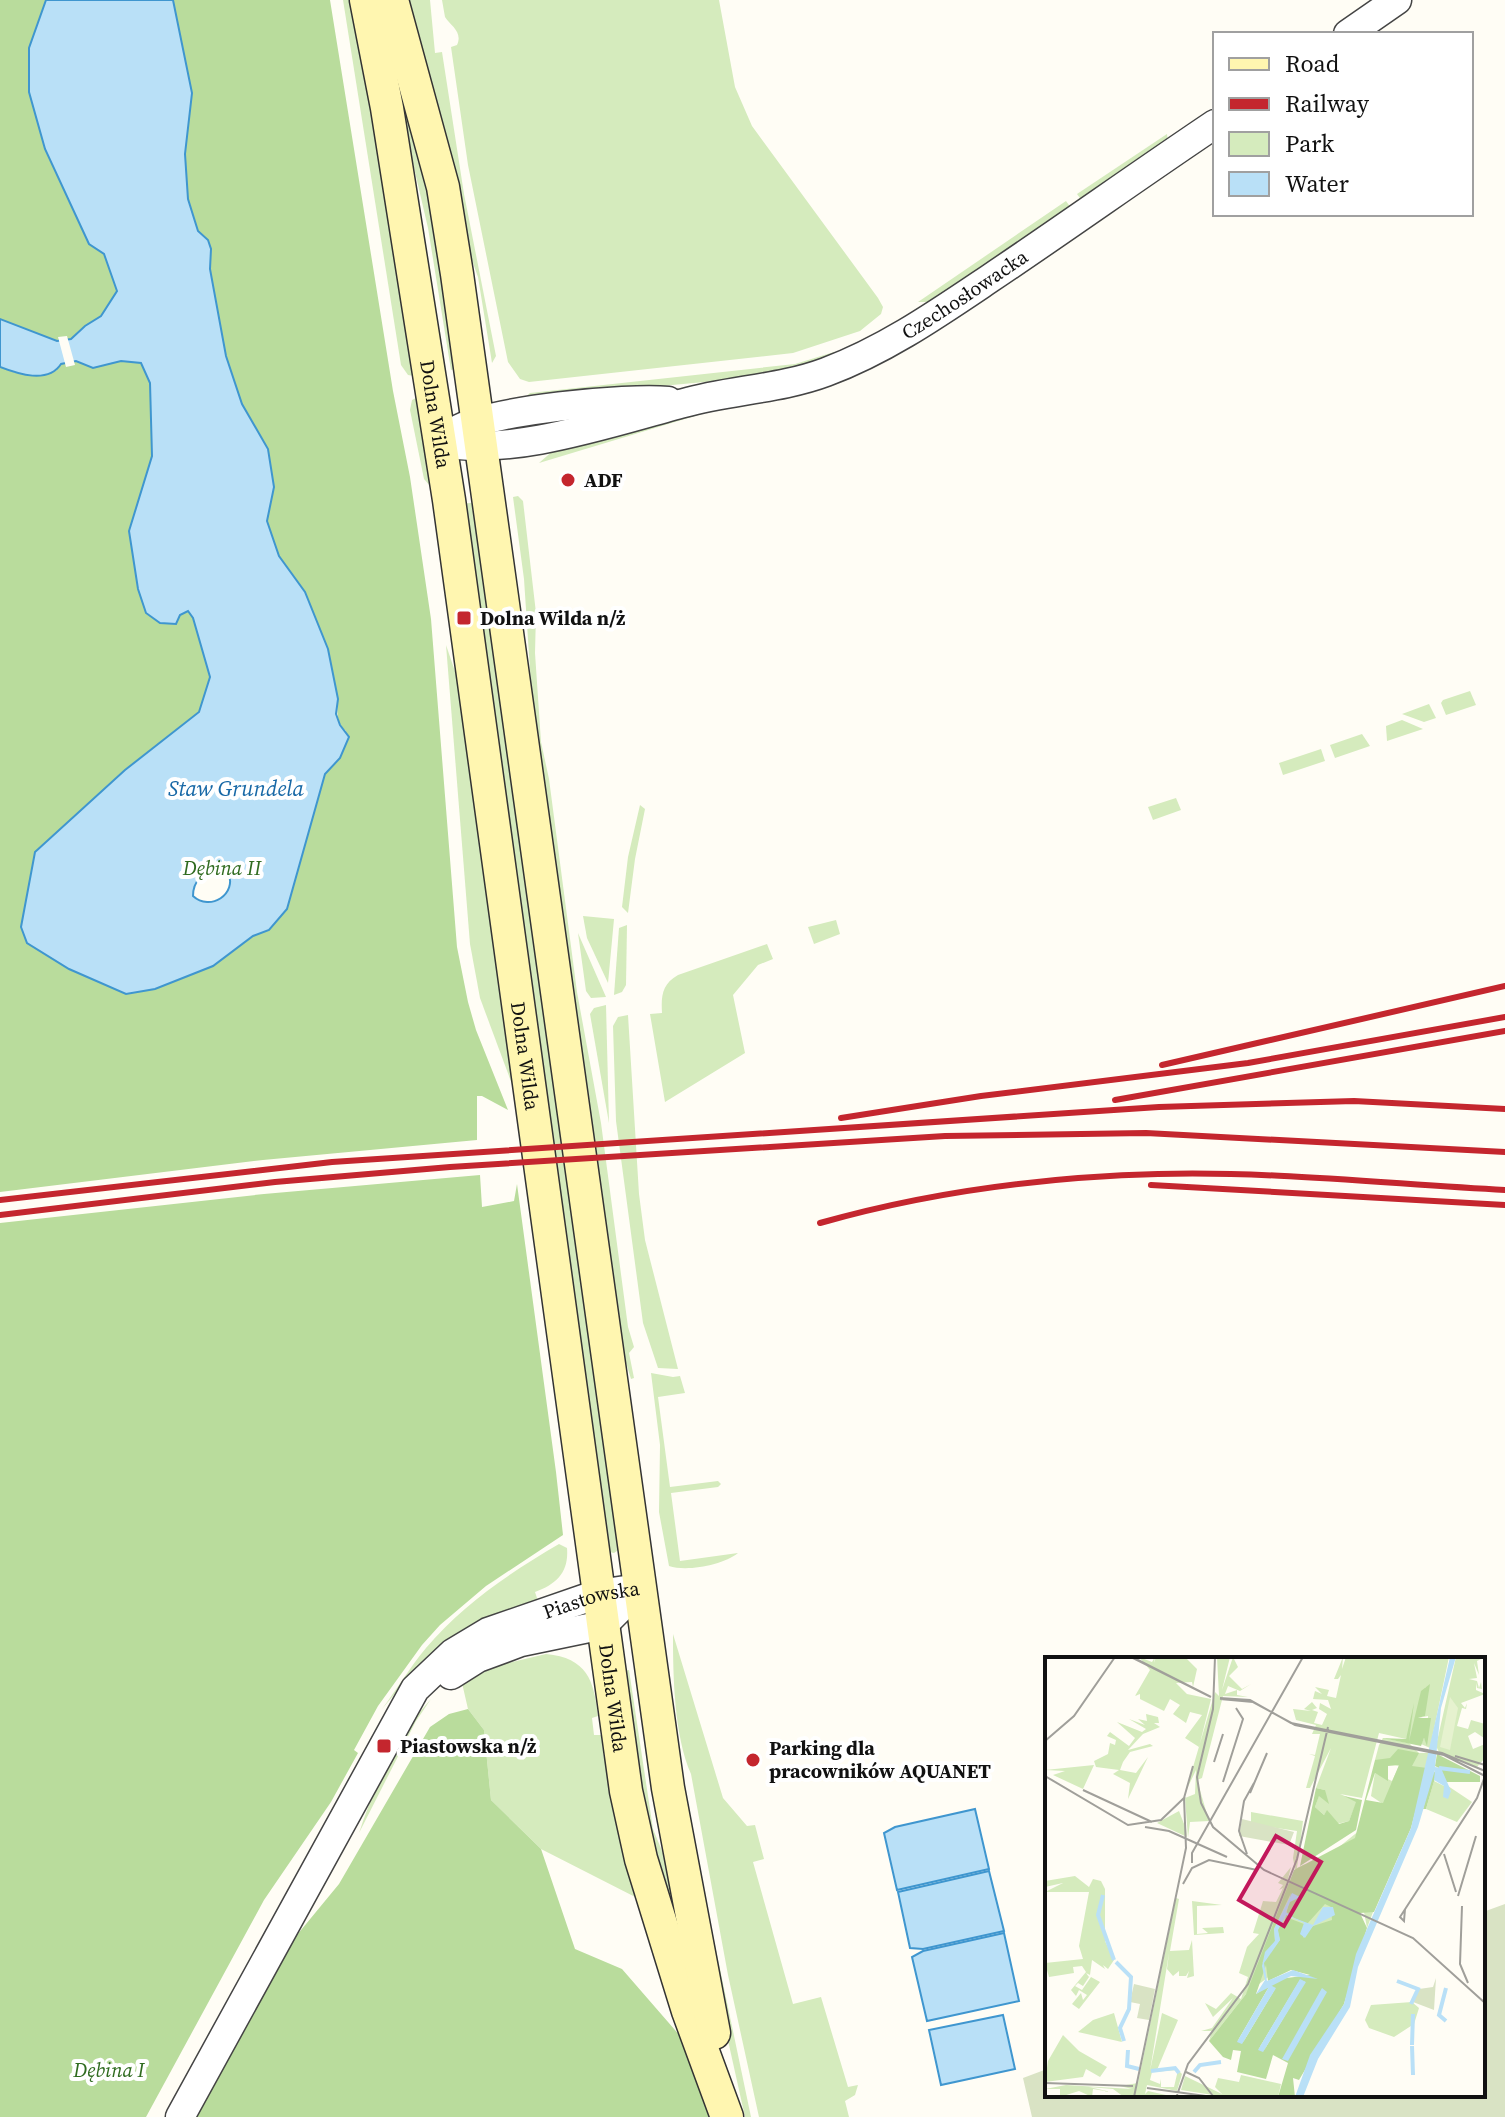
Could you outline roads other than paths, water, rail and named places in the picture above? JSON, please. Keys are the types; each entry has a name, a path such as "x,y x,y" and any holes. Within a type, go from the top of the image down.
{"main road":[{"name":"Dolna Wilda","path":"366,0 387,108 440,442 621,1761 636,1839 688,2011 724,2108"},
{"name":"Dolna Wilda","path":"392,0 443,187 481,434 639,1588 679,1859 714,2033 724,2108"}],"street":[{"path":"1351,32 1397,0"},
{"name":"Czechosłowacka","path":"440,442 465,425 481,434 634,399 685,402 806,378 876,350 962,297 1213,125"},
{"name":"Piastowska","path":"180,2117 415,1689 472,1640 600,1610 639,1588"}],"water":[{"name":"Staw Grundela","path":"46,0 173,0 192,93 185,154 188,199 198,231 208,240 211,249 210,269 226,356 242,404 268,449 274,487 267,521 279,556 305,592 328,649 338,699 336,714 349,737 340,758 325,774 287,909 269,930 253,936 213,966 155,989 126,994 69,969 27,943 21,927 35,852 125,770 199,712 210,677 193,618 188,611 180,615 176,624 160,623 146,613 138,589 129,531 152,456 150,383 141,363 121,361 93,368 76,361 61,364 49,374 41,376 0,367 0,319 57,341 71,339 101,316 117,291 104,254 89,244 45,149 29,92 29,48","holes":["219,869 228,872 229,887 221,898 207,902 193,896 197,881 204,874"]},
{"path":"975,1809 989,1869 897,1890 884,1833 895,1827"},
{"path":"989,1871 1004,1931 923,1949 910,1948 898,1892"},
{"path":"1004,1933 1019,2001 927,2021 912,1957 923,1951"},
{"path":"1003,2015 1015,2069 941,2085 929,2030"}],"railway":[{"path":"1162,1065 1505,986"},
{"path":"841,1118 981,1096 1248,1063 1505,1017"},
{"path":"1115,1100 1505,1031"},
{"path":"0,1200 332,1162 1159,1107 1354,1101 1505,1109"},
{"path":"0,1215 275,1182 450,1167 945,1136 1146,1133 1505,1152"},
{"path":"820,1223 903,1203 987,1188 1115,1176 1245,1174 1505,1190"},
{"path":"1151,1185 1505,1205"}],"place":[{"name":"ADF","path":"568,480"},
{"name":"Dolna Wilda n/ż","path":"464,618"},
{"name":"Piastowska n/ż","path":"384,1746"},
{"name":"Parking dla pracowników AQUANET","path":"753,1760"}],"park label":[{"name":"Dębina II","path":"222,868"},
{"name":"Dębina I","path":"109,2070"}]}
